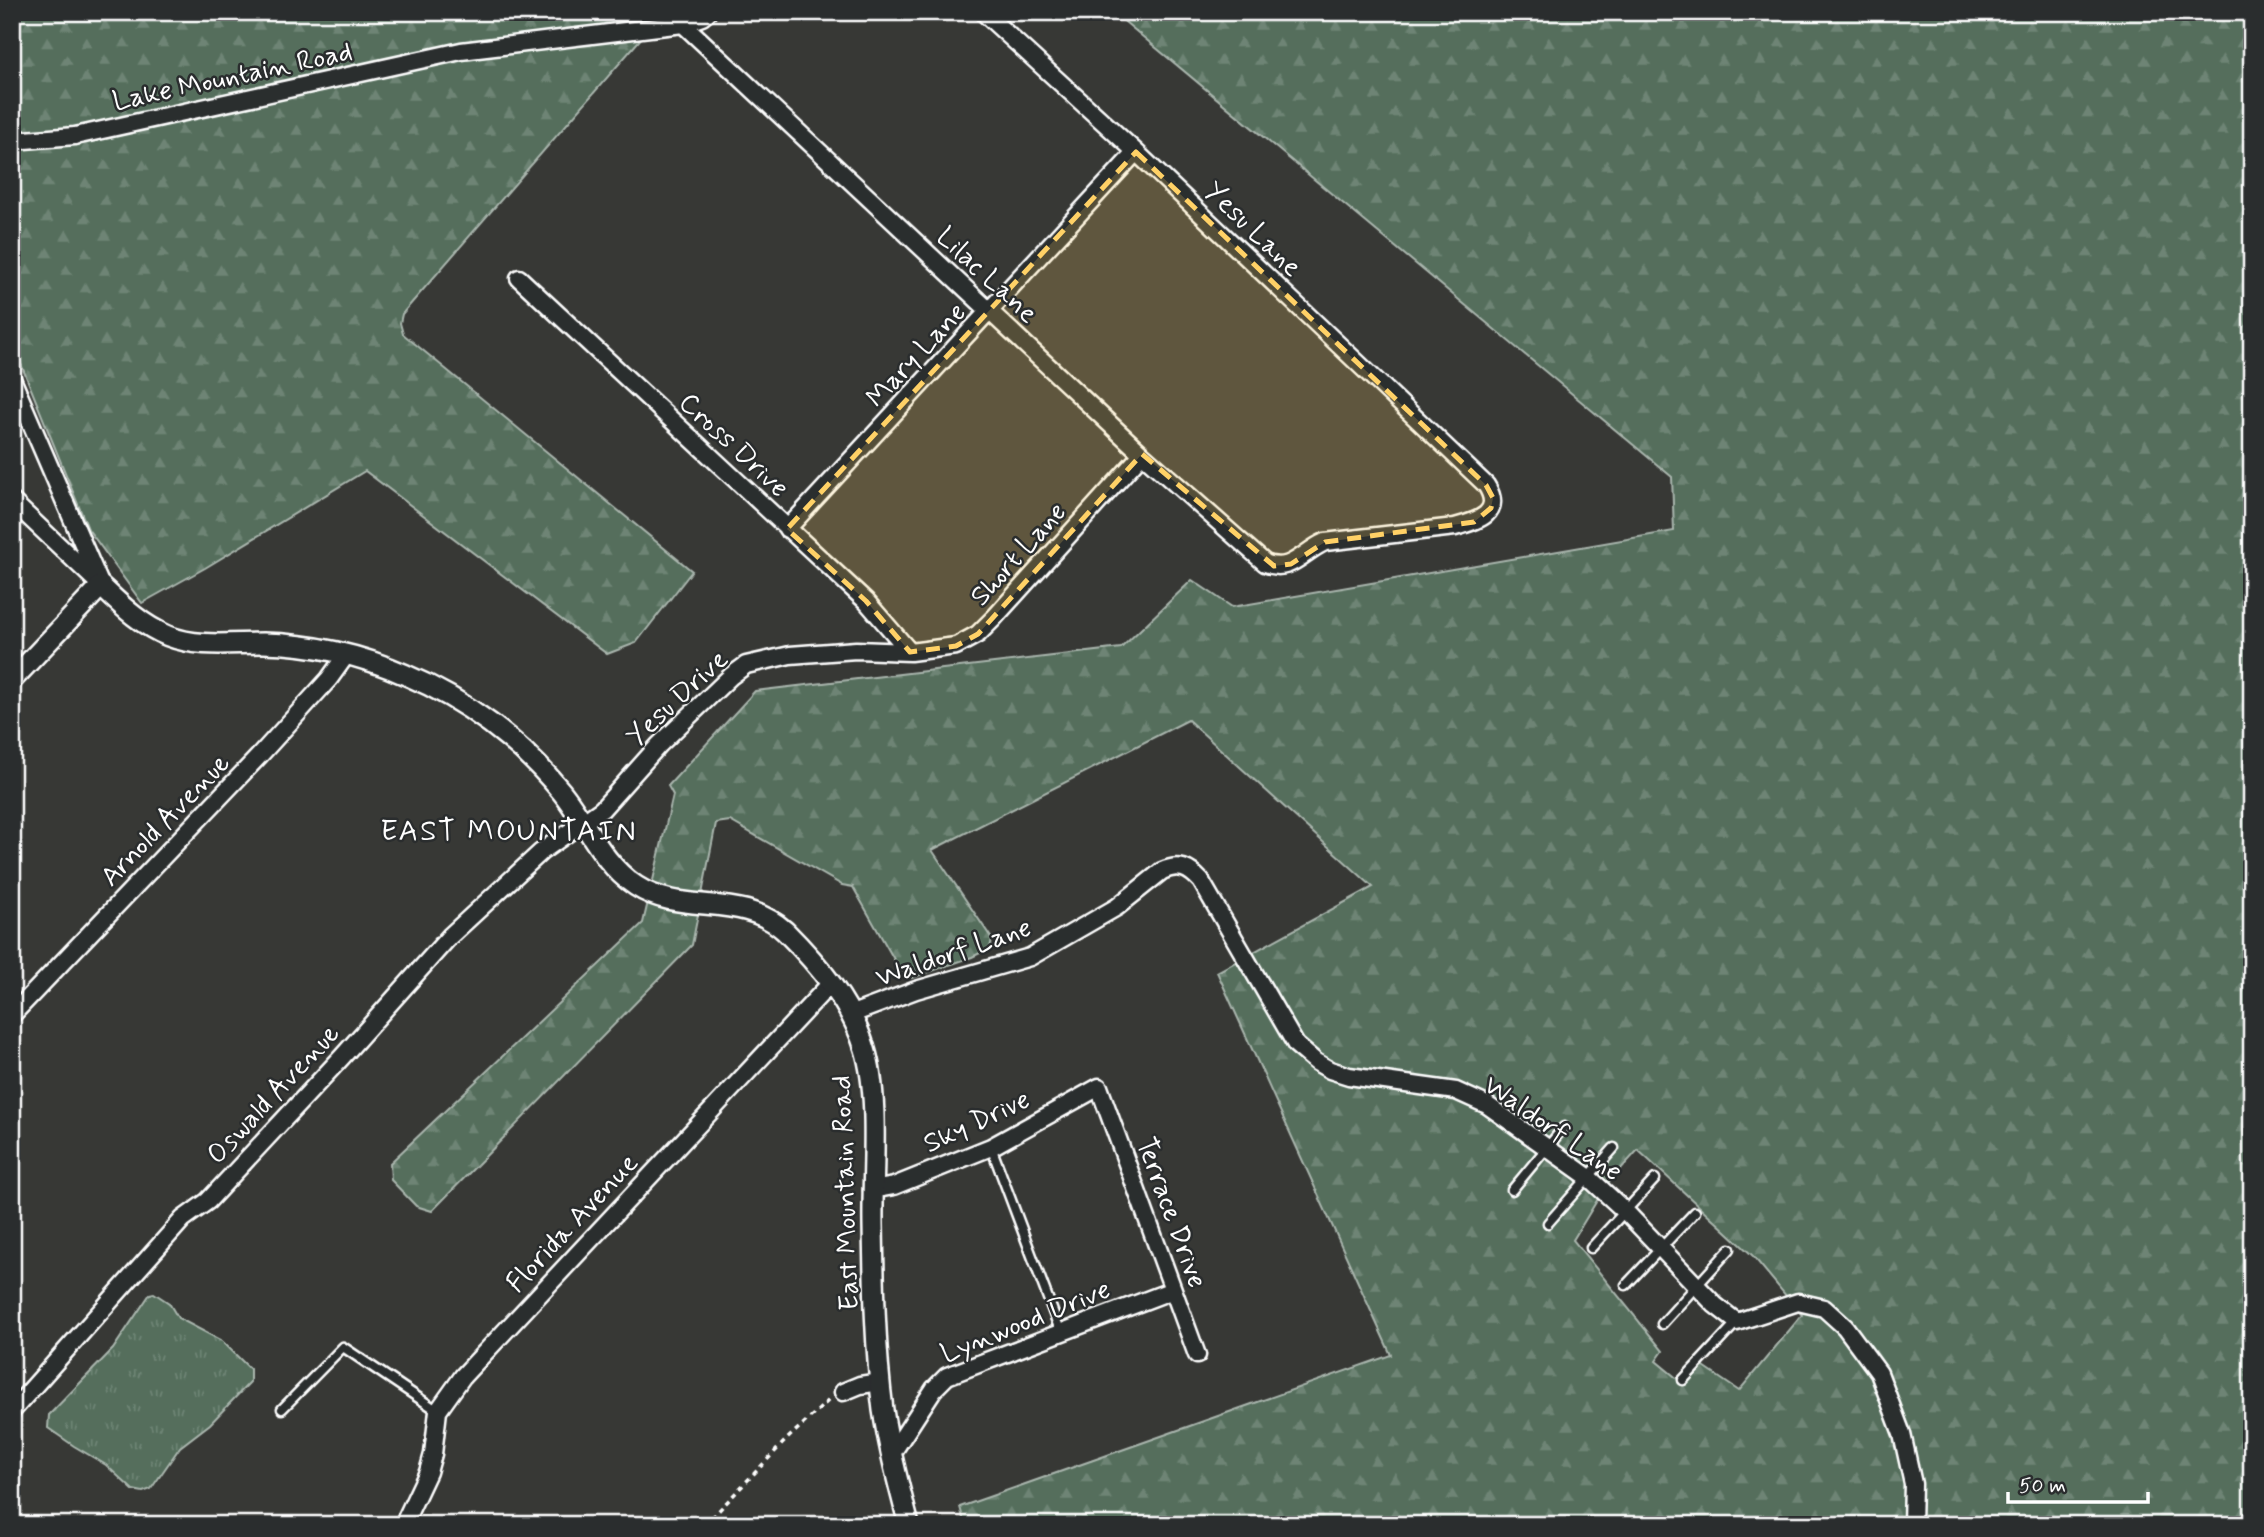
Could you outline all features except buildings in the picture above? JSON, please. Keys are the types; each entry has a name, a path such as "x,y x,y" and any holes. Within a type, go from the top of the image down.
{"street":[{"name":"Lake Mountain Road","path":"12,141 75,136 461,51 683,24 708,12"},
{"name":"Yesu Lane","path":"983,12 1136,152 1486,485 1493,498 1491,508 1483,517 1455,527 1325,542 1317,545 1298,561 1285,566 1274,566 1260,558"},
{"name":"Lilac Lane","path":"683,24 1142,454 1260,558"},
{"name":"Mary Lane","path":"788,529 1136,152"},
{"name":"Cross Drive","path":"519,278 866,601 910,652"},
{"name":"East Mountain Road","path":"12,379 101,586"},
{"name":"Short Lane","path":"910,652 956,646 978,634 1142,454"},
{"name":"East Mountain Road","path":"12,501 141,622 171,637 220,645 285,645 347,654 392,669 437,689 496,727 528,755 582,822 604,857 635,886 657,896 730,906 768,918 799,945 852,1014 865,1049 872,1083 872,1190 880,1382 891,1455 909,1525"},
{"path":"12,680 101,586"},
{"name":"Yesu Drive","path":"582,822 601,809 659,746 731,676 746,665 790,655 856,650 910,652"},
{"name":"Arnold Avenue","path":"12,1015 261,755 329,679 347,654"},
{"name":"Oswald Avenue","path":"12,1411 183,1219 208,1201 450,936 541,852 582,822"},
{"name":"Waldorf Lane","path":"852,1014 916,990 1030,957 1117,907 1162,871 1170,867 1184,867 1201,881 1296,1045 1308,1056 1331,1070 1349,1076 1456,1091 1474,1098 1588,1177 1626,1212 1715,1306 1737,1322"},
{"name":"Florida Avenue","path":"403,1525 428,1472 438,1410 463,1376 830,984"},
{"name":"Sky Drive","path":"872,1190 894,1186 991,1147 1099,1087"},
{"name":"Terrace Drive","path":"1099,1087 1197,1355"},
{"name":"Lynwood Drive","path":"891,1455 934,1389 947,1376 1173,1290"},
{"path":"1737,1322 1798,1302 1824,1308 1845,1327 1879,1373 1902,1434 1913,1484 1912,1525"},
{"path":"844,1392 860,1385 880,1382"}],"lane":[{"path":"1512,1190 1564,1127"},
{"path":"991,1147 1061,1333"},
{"path":"1548,1223 1614,1148"},
{"path":"1591,1248 1655,1179"},
{"path":"1626,1285 1695,1212"},
{"path":"1662,1324 1730,1249"},
{"path":"1683,1380 1737,1322"},
{"path":"282,1409 343,1347 438,1410"}],"path":[{"path":"705,1525 787,1439 830,1399 844,1392"}],"highlighted area":[{"path":"1136,152 1486,485 1493,498 1491,508 1474,522 1325,542 1291,564 1274,566 1142,454 978,634 956,646 910,652 866,601 787,529"}],"green space":[{"path":"12,12 664,12 402,314 400,323 403,334 692,571 636,643 607,654 365,471 142,603 88,529 12,342"},
{"path":"1113,12 2252,12 2252,1525 965,1525 960,1507 1391,1355 1217,972 1373,887 1188,720 932,850 992,939 990,948 972,957 912,978 900,970 853,887 842,885 730,821 716,823 692,945 432,1211 416,1206 391,1180 390,1163 643,923 673,795 668,786 755,691 1121,648 1192,580 1232,607 1674,531 1672,477","holes":["1638,1150 1753,1256 1802,1315 1739,1391 1695,1361 1679,1380 1656,1361 1663,1351 1573,1240 1607,1184"]},
{"path":"154,1293 169,1303 178,1318 222,1341 250,1369 250,1382 210,1424 180,1447 151,1489 143,1492 133,1490 106,1465 48,1428 49,1415 113,1349 150,1294"}],"district":[{"name":"EAST MOUNTAIN","path":"509,830"}]}
